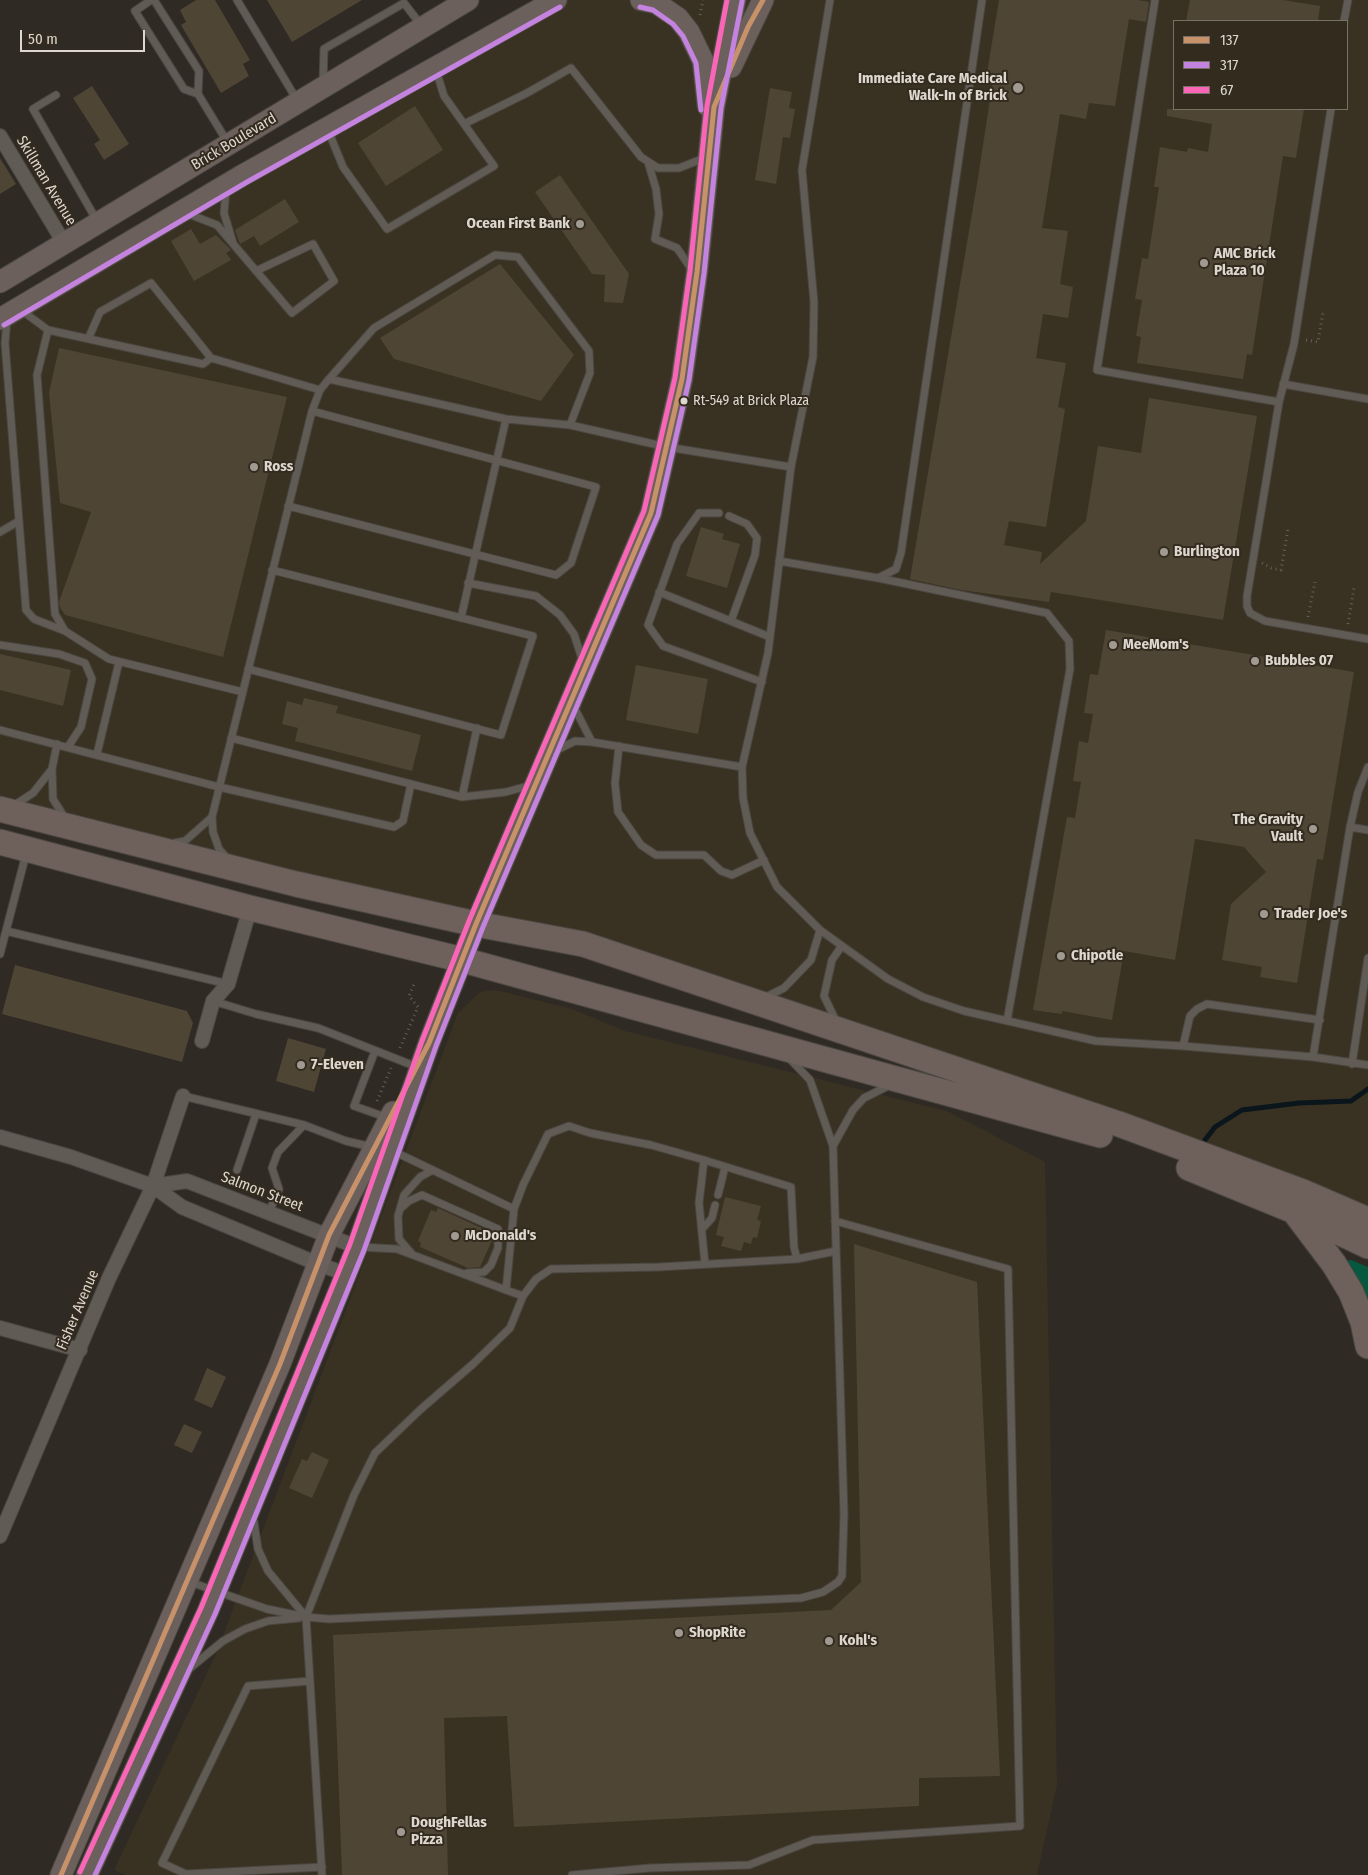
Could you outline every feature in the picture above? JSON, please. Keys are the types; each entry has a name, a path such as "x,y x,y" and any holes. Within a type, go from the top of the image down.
{"highway":[{"path":"3,810 236,869 476,924 583,944 753,1003 1119,1124 1302,1192 1368,1220"},
{"path":"0,842 250,908 463,960 899,1080 1045,1118 1113,1139 1294,1211 1368,1246"},
{"path":"1294,1211 1334,1264 1351,1292 1363,1322 1368,1346"}],"main road":[{"path":"9,314 227,184 556,0"},
{"path":"641,0 656,3 678,18 689,32 704,60 710,146"},
{"path":"87,1875 216,1591 357,1247 383,1149 429,1043 476,924 651,513 682,379 696,277 714,106 735,0"},
{"path":"714,106 748,27 763,0"},
{"name":"Brick Boulevard","path":"0,282 229,146 423,27 457,3"},
{"path":"61,1875 280,1364 329,1235 383,1149 381,1116 417,1067 429,1043"}],"street":[{"name":"Skillman Avenue","path":"0,136 64,244"},
{"path":"202,1041 212,1001 228,984 250,908"},
{"name":"Fisher Avenue","path":"0,1536 109,1278 153,1186 183,1096"},
{"name":"Salmon Street","path":"0,1137 71,1157 153,1186 182,1206 346,1274"},
{"name":"Salmon Street","path":"153,1186 187,1181 357,1247"},
{"path":"0,1328 80,1350"}],"lane":[{"path":"198,94 184,89 135,11 153,0 199,71 198,94 229,146"},
{"path":"237,0 299,102"},
{"path":"830,0 802,170 814,302 813,357 791,467 770,637 762,682 742,767 744,798 750,833 777,887 820,930 841,947 888,979 923,997 964,1011 1096,1042 1183,1046 1314,1057 1368,1065"},
{"path":"878,578 896,569 901,553 982,0"},
{"path":"1155,0 1097,370 1279,402"},
{"path":"1344,20 1348,0"},
{"path":"322,88 324,49 403,2 423,27"},
{"path":"327,128 343,167 387,229 494,166 444,96 436,67"},
{"path":"464,124 527,93 571,68 641,157 658,168 679,168 710,146"},
{"path":"56,96 32,109 98,223"},
{"path":"1330,110 1294,344 1279,402 1247,596 1250,613 1256,618 1368,639"},
{"path":"648,162 656,189 659,214 655,239 677,248 696,277"},
{"path":"227,184 224,212 234,245"},
{"path":"181,211 217,225 256,271 292,313 334,281 313,244 256,271"},
{"path":"236,869 219,849 213,832 212,817 312,411 320,390 374,328 495,255 518,257 589,351 590,373 570,425"},
{"path":"89,337 100,312 151,283 211,358 320,390"},
{"path":"211,358 204,364 89,337 48,330 9,314 4,343 26,610 34,619 65,630 109,659 243,692"},
{"path":"48,330 37,375 55,614 65,630"},
{"path":"0,369 7,378"},
{"path":"329,379 506,419 570,425 667,447 791,467"},
{"path":"1283,384 1368,399"},
{"path":"288,506 556,575 571,563 596,487 312,411"},
{"path":"461,618 506,419"},
{"path":"719,513 699,513 677,544 648,625 663,646 762,682"},
{"path":"729,516 747,524 757,538 755,555 730,621"},
{"path":"0,532 19,520"},
{"path":"779,561 878,578 1047,613 1070,641 1070,669 1007,1021"},
{"path":"248,669 500,735 533,636 272,570"},
{"path":"468,583 536,596 560,615 574,634 585,669"},
{"path":"659,592 770,637"},
{"path":"0,645 59,654 85,663 92,679 81,726 68,747"},
{"path":"97,754 118,662"},
{"path":"572,700 592,742"},
{"path":"462,797 477,728"},
{"path":"0,730 219,787 394,827 403,821 411,784"},
{"path":"231,738 462,797 506,792 536,783"},
{"path":"548,755 575,741 592,742 742,767"},
{"path":"57,744 52,769 53,799 70,827"},
{"path":"618,746 615,782 618,812 641,845 656,855 704,855 721,871 732,875 764,860"},
{"path":"1314,1057 1350,827 1358,792 1368,766"},
{"path":"3,810 33,793 52,769"},
{"path":"152,847 185,842 212,817"},
{"path":"1350,827 1368,830"},
{"path":"0,954 27,848"},
{"path":"753,1003 784,988 811,960 820,930"},
{"path":"6,931 228,984"},
{"path":"840,1031 824,996 832,960 841,947"},
{"path":"1352,1064 1368,958"},
{"path":"212,1001 256,1014 318,1028 345,1037 417,1067"},
{"path":"1183,1046 1190,1016 1197,1009 1207,1004 1320,1020"},
{"path":"177,1678 222,1641 245,1628 268,1621 306,1617 329,1618 801,1598 824,1592 838,1582 842,1576 844,1514 833,1146 810,1080 778,1046"},
{"path":"375,1051 354,1106 381,1116"},
{"path":"833,1146 853,1110 864,1098 899,1080"},
{"path":"183,1096 304,1125 346,1141 383,1149 433,1170 514,1209"},
{"path":"236,1170 256,1114"},
{"path":"269,1212 279,1189 272,1168 278,1152 304,1125"},
{"path":"506,1290 514,1209 523,1185 548,1134 568,1126 590,1133 651,1144 791,1187 794,1248 798,1259"},
{"path":"704,1160 699,1203 705,1264"},
{"path":"718,1195 725,1167"},
{"path":"414,1256 399,1240 398,1216 404,1195 420,1177 433,1170"},
{"path":"400,1209 409,1201 422,1195 498,1229 498,1248 491,1265 484,1272 474,1274 456,1272"},
{"path":"702,1229 712,1218 715,1205"},
{"path":"572,1875 650,1868 749,1865 813,1840 1020,1826 1008,1268 835,1221"},
{"path":"357,1247 397,1249 523,1296"},
{"path":"310,1681 248,1686 162,1862 186,1874 322,1871 306,1617 354,1495 375,1454 414,1415 473,1364 510,1328 523,1296 536,1279 551,1269 659,1267 798,1259 836,1251"},
{"path":"251,1505 258,1549 268,1571 306,1617"},
{"path":"188,1581 267,1609 306,1617"}],"path":[{"path":"1304,339 1318,342 1322,312"},
{"path":"1253,558 1271,568 1282,570 1288,529"},
{"path":"1308,617 1315,582"},
{"path":"1348,624 1354,588"},
{"path":"381,1116 395,1059 418,1007 409,996 415,982"}],"shaded area":[{"path":"556,0 1368,0 1368,1220 583,944 0,809 0,319"},
{"path":"496,990 572,1009 625,1031 947,1111 1045,1162 1057,1785 1037,1875 126,1875 114,1870 216,1654 458,1013 480,992"}],"green space":[{"path":"1351,1260 1368,1267 1368,1307 1345,1261"}],"building":[{"path":"196,0 215,0 250,60 243,64 249,76 221,93 181,25 186,22 180,10"},
{"path":"267,0 362,0 292,42"},
{"path":"999,0 1138,0 1149,2 1146,22 1129,19 1115,106 1089,103 1086,119 1060,114 1042,228 1068,231 1060,284 1073,287 1068,318 1043,314 1036,358 1066,363 1058,407 1065,409 1046,527 1009,521 1004,545 1042,552 1040,564 1086,521 1098,446 1141,453 1149,398 1257,416 1223,620 1051,592 1049,602 961,590 910,579 978,178 994,73 987,73"},
{"path":"1190,0 1283,0 1320,6 1318,20 1186,20"},
{"path":"92,86 129,144 104,160 94,144 100,140 73,98"},
{"path":"770,88 792,92 789,108 795,109 790,138 783,137 776,184 755,180"},
{"path":"415,106 443,150 386,186 358,143"},
{"name":"AMC Brick Plaza 10","path":"1167,109 1304,110 1296,158 1283,156 1252,355 1247,354 1243,379 1137,363 1141,337 1136,336 1142,300 1135,299 1142,258 1148,259 1159,187 1154,187 1160,147 1187,152 1188,148 1208,152 1212,124 1167,116"},
{"path":"0,158 16,184 0,194"},
{"path":"560,175 629,274 623,303 604,302 605,275 592,274 535,192"},
{"path":"285,199 299,222 260,246 254,236 240,244 235,230"},
{"path":"191,229 200,244 216,235 231,250 226,253 231,260 194,281 171,241"},
{"path":"500,264 574,355 541,401 394,359 380,338"},
{"path":"59,348 287,397 223,657 65,615 60,607 59,602 91,512 60,503 49,393"},
{"path":"701,527 724,534 722,539 740,544 727,588 686,576"},
{"path":"1106,630 1354,672 1323,860 1317,859 1297,983 1260,977 1262,967 1222,960 1231,904 1266,872 1244,847 1195,839 1175,960 1124,951 1112,1020 1062,1011 1062,1014 1033,1010 1067,817 1075,818 1081,782 1073,781 1079,741 1088,743 1093,714 1084,713 1090,674 1098,675"},
{"path":"0,654 71,670 63,706 0,690"},
{"path":"636,665 708,679 698,734 626,720"},
{"path":"304,698 338,706 336,713 421,735 412,771 295,741 298,728 282,724 287,701 302,705"},
{"path":"15,965 187,1011 193,1023 182,1062 2,1014"},
{"name":"7-Eleven","path":"288,1038 326,1049 314,1092 276,1081"},
{"path":"725,1197 761,1206 757,1220 761,1221 757,1238 753,1237 751,1244 744,1242 741,1251 721,1246 724,1237 716,1235"},
{"name":"McDonald's","path":"438,1208 488,1231 487,1234 493,1238 480,1267 468,1268 420,1247 421,1243 418,1241 431,1210 436,1212"},
{"path":"854,1244 977,1282 1000,1776 919,1778 919,1806 514,1827 507,1716 444,1718 448,1875 342,1875 333,1635 831,1610 861,1582"},
{"path":"207,1368 226,1377 212,1408 194,1400"},
{"path":"184,1424 202,1432 192,1453 174,1445"},
{"path":"312,1452 329,1460 312,1498 289,1488 302,1459 307,1461"}],"waterway":[{"path":"1205,1140 1215,1127 1242,1110 1299,1103 1351,1101 1368,1089"}],"transit line":[{"name":"67","path":"80,1872 201,1608 350,1244 422,1041 469,921 644,511 675,378 690,271 707,106 727,0"},
{"name":"137","path":"61,1875 280,1364 329,1235 429,1043 476,924 651,513 682,379 697,272 714,107 748,27 763,0"},
{"name":"317","path":"95,1875 215,1614 364,1250 436,1046 483,927 658,515 689,380 704,273 721,108 742,1"},
{"name":"317","path":"4,325 247,182 560,7"},
{"name":"317","path":"640,7 653,10 673,24 683,36 696,63 701,110"}],"place":[{"name":"Immediate Care Medical Walk-In of Brick","path":"1018,88"},
{"name":"Ocean First Bank","path":"580,224"},
{"name":"AMC Brick Plaza 10","path":"1204,263"},
{"name":"Rt-549 at Brick Plaza","path":"684,401"},
{"name":"Ross","path":"254,467"},
{"name":"Burlington","path":"1164,552"},
{"name":"MeeMom's","path":"1113,645"},
{"name":"Bubbles 07","path":"1255,661"},
{"name":"The Gravity Vault","path":"1313,829"},
{"name":"Trader Joe's","path":"1264,914"},
{"name":"Chipotle","path":"1061,956"},
{"name":"7-Eleven","path":"301,1065"},
{"name":"McDonald's","path":"455,1236"},
{"name":"ShopRite","path":"679,1633"},
{"name":"Kohl's","path":"829,1641"},
{"name":"DoughFellas Pizza","path":"401,1832"}]}
